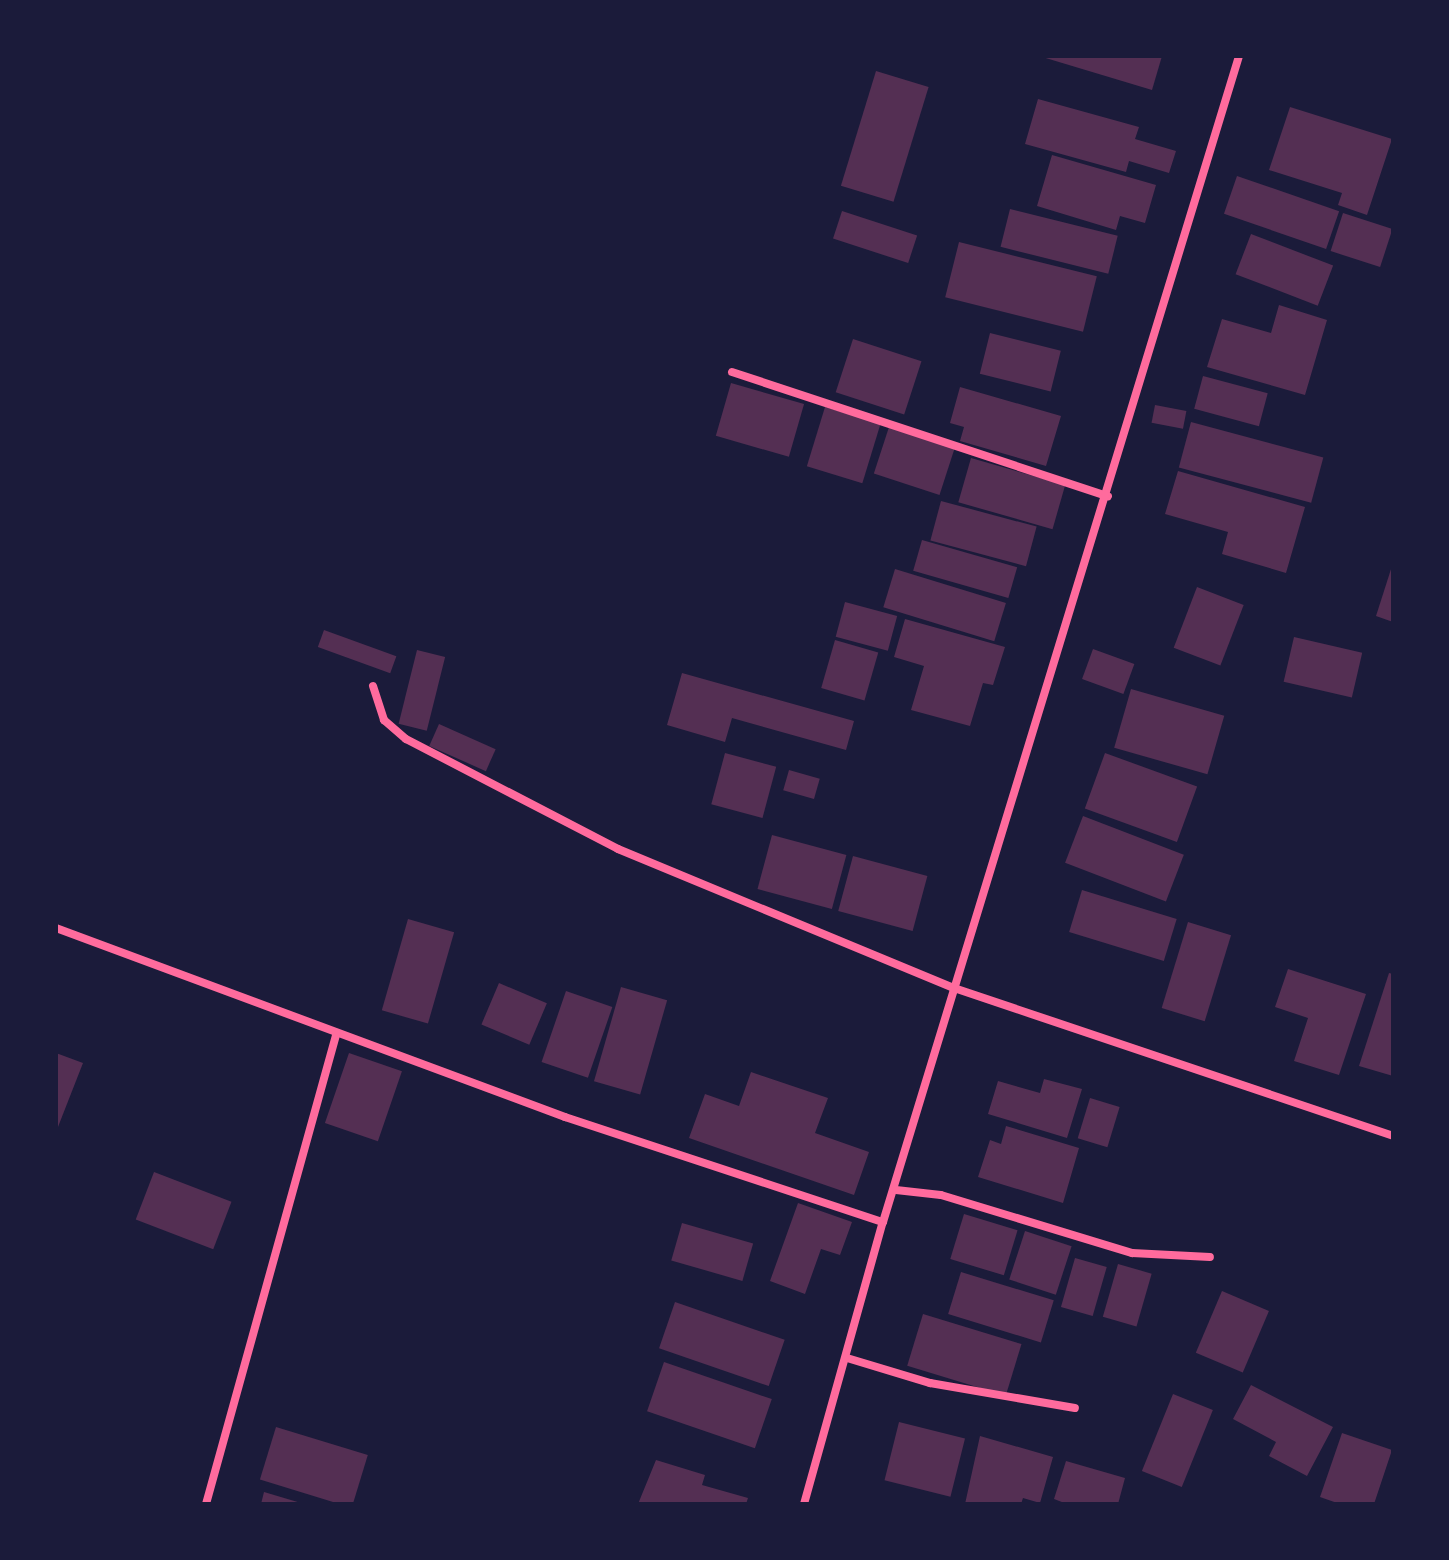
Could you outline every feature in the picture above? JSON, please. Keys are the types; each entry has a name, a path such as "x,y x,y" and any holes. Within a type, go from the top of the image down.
{"street":[{"path":"804,1504 883,1222 896,1190 954,988 1108,496 1239,56"},
{"path":"732,372 1108,496"},
{"path":"373,686 384,720 420,747 618,849 954,988 1393,1136"},
{"path":"56,928 565,1117 883,1222"},
{"path":"206,1504 337,1033"},
{"path":"896,1190 941,1195 1132,1253 1210,1257"},
{"path":"847,1358 930,1383 1075,1408"}],"building":[{"path":"1039,56 1162,56 1152,90"},
{"path":"876,71 929,87 894,202 841,186"},
{"path":"1038,99 1139,127 1135,139 1176,151 1169,173 1129,161 1126,172 1025,144"},
{"path":"1290,107 1392,139 1367,215 1338,205 1342,193 1269,170"},
{"path":"1052,155 1156,185 1145,223 1120,216 1116,230 1037,206"},
{"path":"1237,176 1339,211 1326,249 1224,214"},
{"path":"1010,209 1118,236 1108,274 1001,247"},
{"path":"842,211 917,235 908,263 833,239"},
{"path":"1343,213 1392,229 1380,267 1331,251"},
{"path":"1251,234 1333,266 1318,306 1236,274"},
{"path":"959,242 1097,276 1083,332 945,297"},
{"path":"1279,305 1327,320 1305,395 1207,367 1222,319 1271,333"},
{"path":"990,333 1061,351 1051,391 980,374"},
{"path":"853,339 921,361 904,415 836,392"},
{"path":"1203,376 1268,393 1259,426 1194,409"},
{"path":"731,383 804,404 789,457 716,436"},
{"path":"960,387 1061,416 1046,466 960,441 964,427 950,423"},
{"path":"1155,405 1186,411 1183,429 1152,423"},
{"path":"825,407 880,424 862,483 807,466"},
{"path":"1191,422 1323,457 1311,503 1179,467"},
{"path":"889,427 955,448 939,495 874,474"},
{"path":"971,458 1065,485 1053,529 958,502"},
{"path":"1178,471 1305,507 1286,573 1222,554 1228,532 1165,514"},
{"path":"941,501 1037,527 1026,566 930,541"},
{"path":"922,540 1017,567 1008,598 913,571"},
{"path":"1393,566 1393,622 1376,616"},
{"path":"895,569 1006,603 994,641 883,607"},
{"path":"1197,587 1244,605 1220,666 1174,648"},
{"path":"845,602 897,616 888,651 836,637"},
{"path":"905,619 1005,647 993,685 983,683 970,726 911,710 924,666 894,657"},
{"path":"324,630 396,656 390,673 318,647"},
{"path":"1294,637 1362,653 1352,698 1284,682"},
{"path":"835,640 878,652 864,700 821,688"},
{"path":"1093,649 1134,664 1123,694 1082,679"},
{"path":"417,650 445,657 427,731 399,724"},
{"path":"682,673 854,721 846,750 732,718 725,742 667,725"},
{"path":"1131,689 1224,716 1207,774 1114,748"},
{"path":"439,724 496,749 486,771 429,746"},
{"path":"725,753 776,767 762,818 711,804"},
{"path":"1105,753 1197,787 1177,842 1085,808"},
{"path":"789,770 820,779 814,799 783,790"},
{"path":"1083,816 1184,855 1166,901 1065,863"},
{"path":"772,835 846,855 832,909 758,889"},
{"path":"853,856 927,876 913,931 838,911"},
{"path":"1082,890 1177,919 1164,961 1069,932"},
{"path":"408,919 454,932 428,1024 382,1010"},
{"path":"1188,922 1231,935 1205,1021 1162,1008"},
{"path":"1288,969 1366,994 1339,1075 1294,1061 1308,1018 1275,1007"},
{"path":"1389,973 1393,974 1393,1076 1359,1066"},
{"path":"499,983 547,1003 529,1045 481,1024"},
{"path":"621,987 667,1000 640,1094 594,1081"},
{"path":"566,991 612,1007 588,1078 542,1062"},
{"path":"56,1053 83,1063 56,1132"},
{"path":"349,1053 402,1071 378,1141 325,1123"},
{"path":"751,1072 828,1098 815,1133 869,1152 854,1195 689,1138 705,1094 739,1106"},
{"path":"1044,1079 1082,1089 1067,1138 988,1114 998,1081 1040,1093"},
{"path":"1090,1098 1120,1107 1107,1147 1078,1138"},
{"path":"1006,1126 1079,1148 1063,1203 978,1177 990,1140 1001,1144"},
{"path":"154,1172 231,1202 213,1249 136,1220"},
{"path":"798,1203 852,1222 840,1255 821,1249 805,1294 770,1281"},
{"path":"964,1214 1018,1230 1004,1275 950,1259"},
{"path":"682,1223 753,1243 742,1281 671,1260"},
{"path":"1025,1231 1072,1246 1056,1295 1009,1280"},
{"path":"1075,1258 1107,1267 1093,1316 1061,1307"},
{"path":"1118,1264 1152,1274 1136,1327 1103,1317"},
{"path":"961,1272 1054,1300 1041,1342 948,1314"},
{"path":"1222,1291 1269,1311 1243,1373 1196,1353"},
{"path":"675,1302 785,1340 769,1386 659,1348"},
{"path":"923,1314 1021,1344 1006,1396 907,1366"},
{"path":"664,1362 772,1399 755,1448 647,1411"},
{"path":"1251,1385 1333,1427 1307,1476 1269,1456 1276,1442 1233,1419"},
{"path":"1173,1394 1213,1410 1182,1487 1142,1471"},
{"path":"899,1422 965,1438 950,1497 884,1480"},
{"path":"276,1427 368,1455 353,1504 340,1504 260,1480"},
{"path":"1342,1433 1392,1450 1374,1504 1340,1504 1320,1497"},
{"path":"980,1436 1053,1457 1040,1503 1023,1498 1021,1504 965,1504"},
{"path":"656,1460 705,1475 702,1485 748,1498 746,1504 638,1504"},
{"path":"1066,1461 1125,1478 1118,1504 1067,1504 1054,1499"},
{"path":"264,1492 301,1503 301,1504 261,1504"}]}
